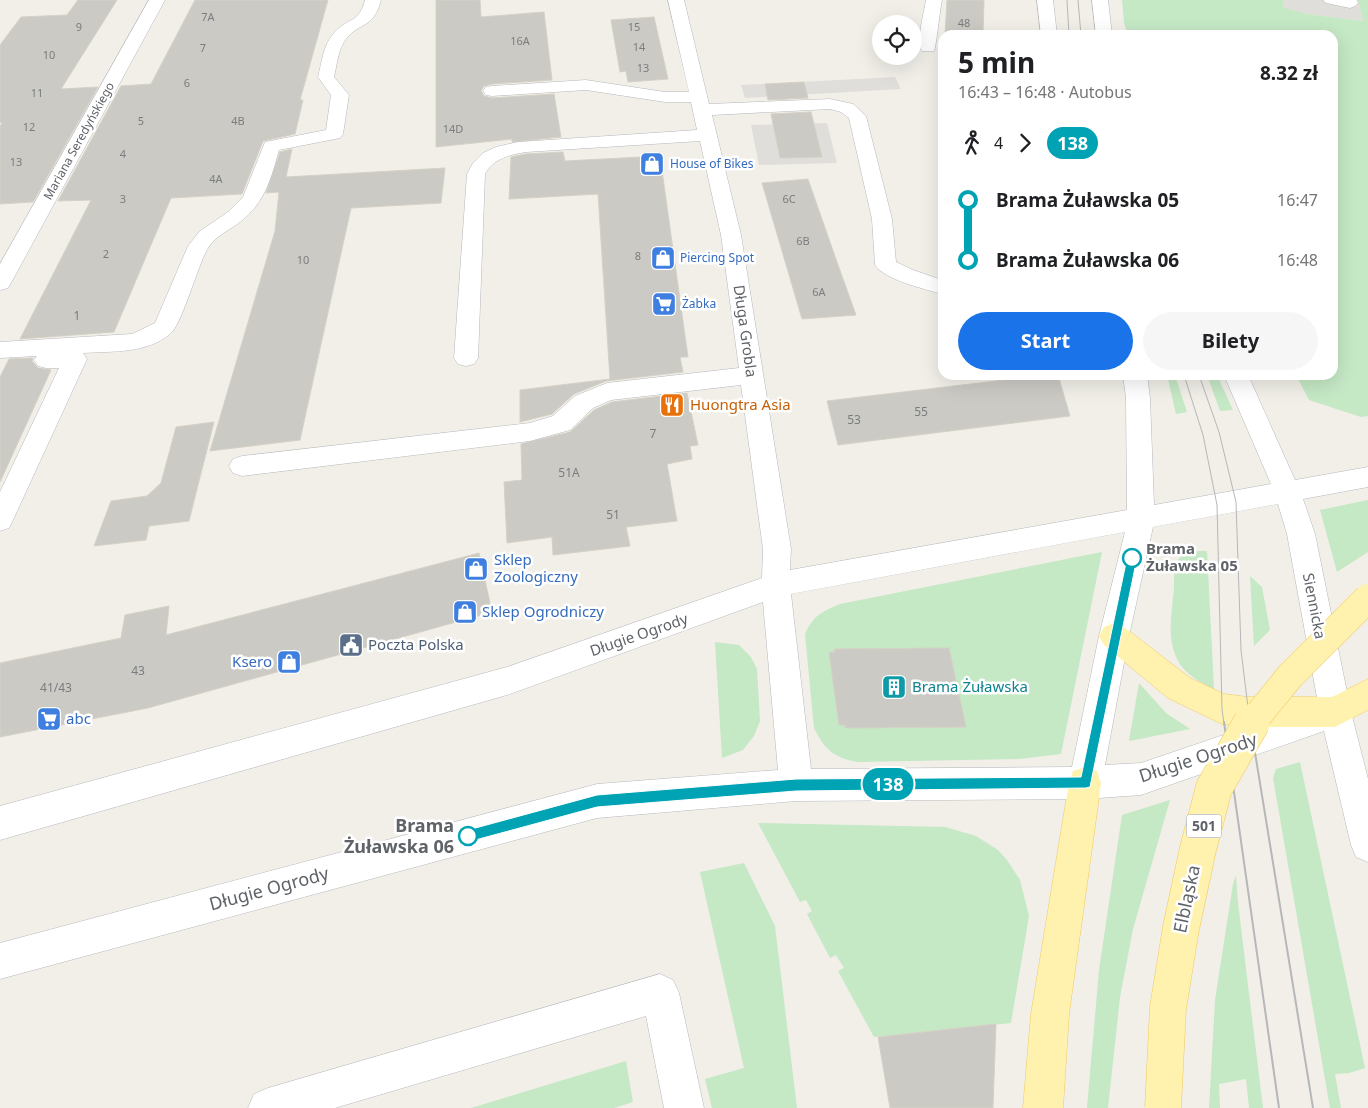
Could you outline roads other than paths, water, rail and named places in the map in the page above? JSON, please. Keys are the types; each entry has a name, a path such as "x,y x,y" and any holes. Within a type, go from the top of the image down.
{"main road":[{"name":"Elbląska","path":"1163,1108 1168,1008 1180,928 1214,788 1246,728 1290,676 1368,598"},
{"path":"1114,636 1179,688 1222,709 1248,712 1335,712 1368,693"},
{"path":"1043,1108 1050,1014 1086,783"}],"street":[{"name":"Mariana Seredyńskiego","path":"0,283 158,0"},
{"path":"0,350 134,342 164,328 198,246 206,234 240,213 250,203 256,194 271,146 334,134 340,95 326,77 335,43 341,35 360,24 371,14 373,0"},
{"name":"Długa Grobla","path":"676,0 731,235 778,548 776,585 796,785"},
{"path":"928,48 929,25 934,0"},
{"path":"1045,0 1048,30"},
{"path":"1100,0 1103,30"},
{"path":"1331,0 1350,3 1349,0"},
{"path":"492,91 586,84 701,103 830,104 847,108 858,116 882,219 886,264 905,275 938,285"},
{"path":"466,358 476,174 486,159 504,150 526,146 708,135"},
{"path":"0,363 76,359 0,520"},
{"path":"242,466 530,432 561,423 584,402 607,392 752,376"},
{"path":"1086,783 1114,636 1141,520 1138,398 1136,380"},
{"name":"Siennicka","path":"1238,380 1287,492 1301,534 1335,712 1368,846"},
{"path":"1287,492 1368,477"},
{"name":"Długie Ogrody","path":"0,823 507,680 694,616 776,585 1287,492"},
{"name":"Długie Ogrody","path":"0,961 597,801 796,785 1086,783 1141,779 1335,712"},
{"path":"268,1108 660,992 684,1108"}],"tram line":[{"path":"1067,0 1069,30"},
{"path":"1078,0 1081,30"},
{"path":"1186,380 1203,435 1217,505 1222,709 1224,724"},
{"path":"1201,380 1219,432 1236,502 1241,650 1250,724"},
{"path":"1224,722 1279,1108"},
{"path":"1250,722 1313,1108"}],"place":[{"name":"House of Bikes","path":"652,164"},
{"name":"Piercing Spot","path":"663,258"},
{"name":"Żabka","path":"664,304"},
{"name":"Huongtra Asia","path":"672,405"},
{"name":"Brama Żuławska 05","path":"1132,558"},
{"name":"Sklep Zoologiczny","path":"476,569"},
{"name":"Sklep Ogrodniczy","path":"465,612"},
{"name":"Poczta Polska","path":"351,645"},
{"name":"Ksero","path":"289,662"},
{"name":"Brama Żuławska","path":"894,687"},
{"name":"abc","path":"49,719"},
{"name":"Brama Żuławska 06","path":"468,836"}]}
